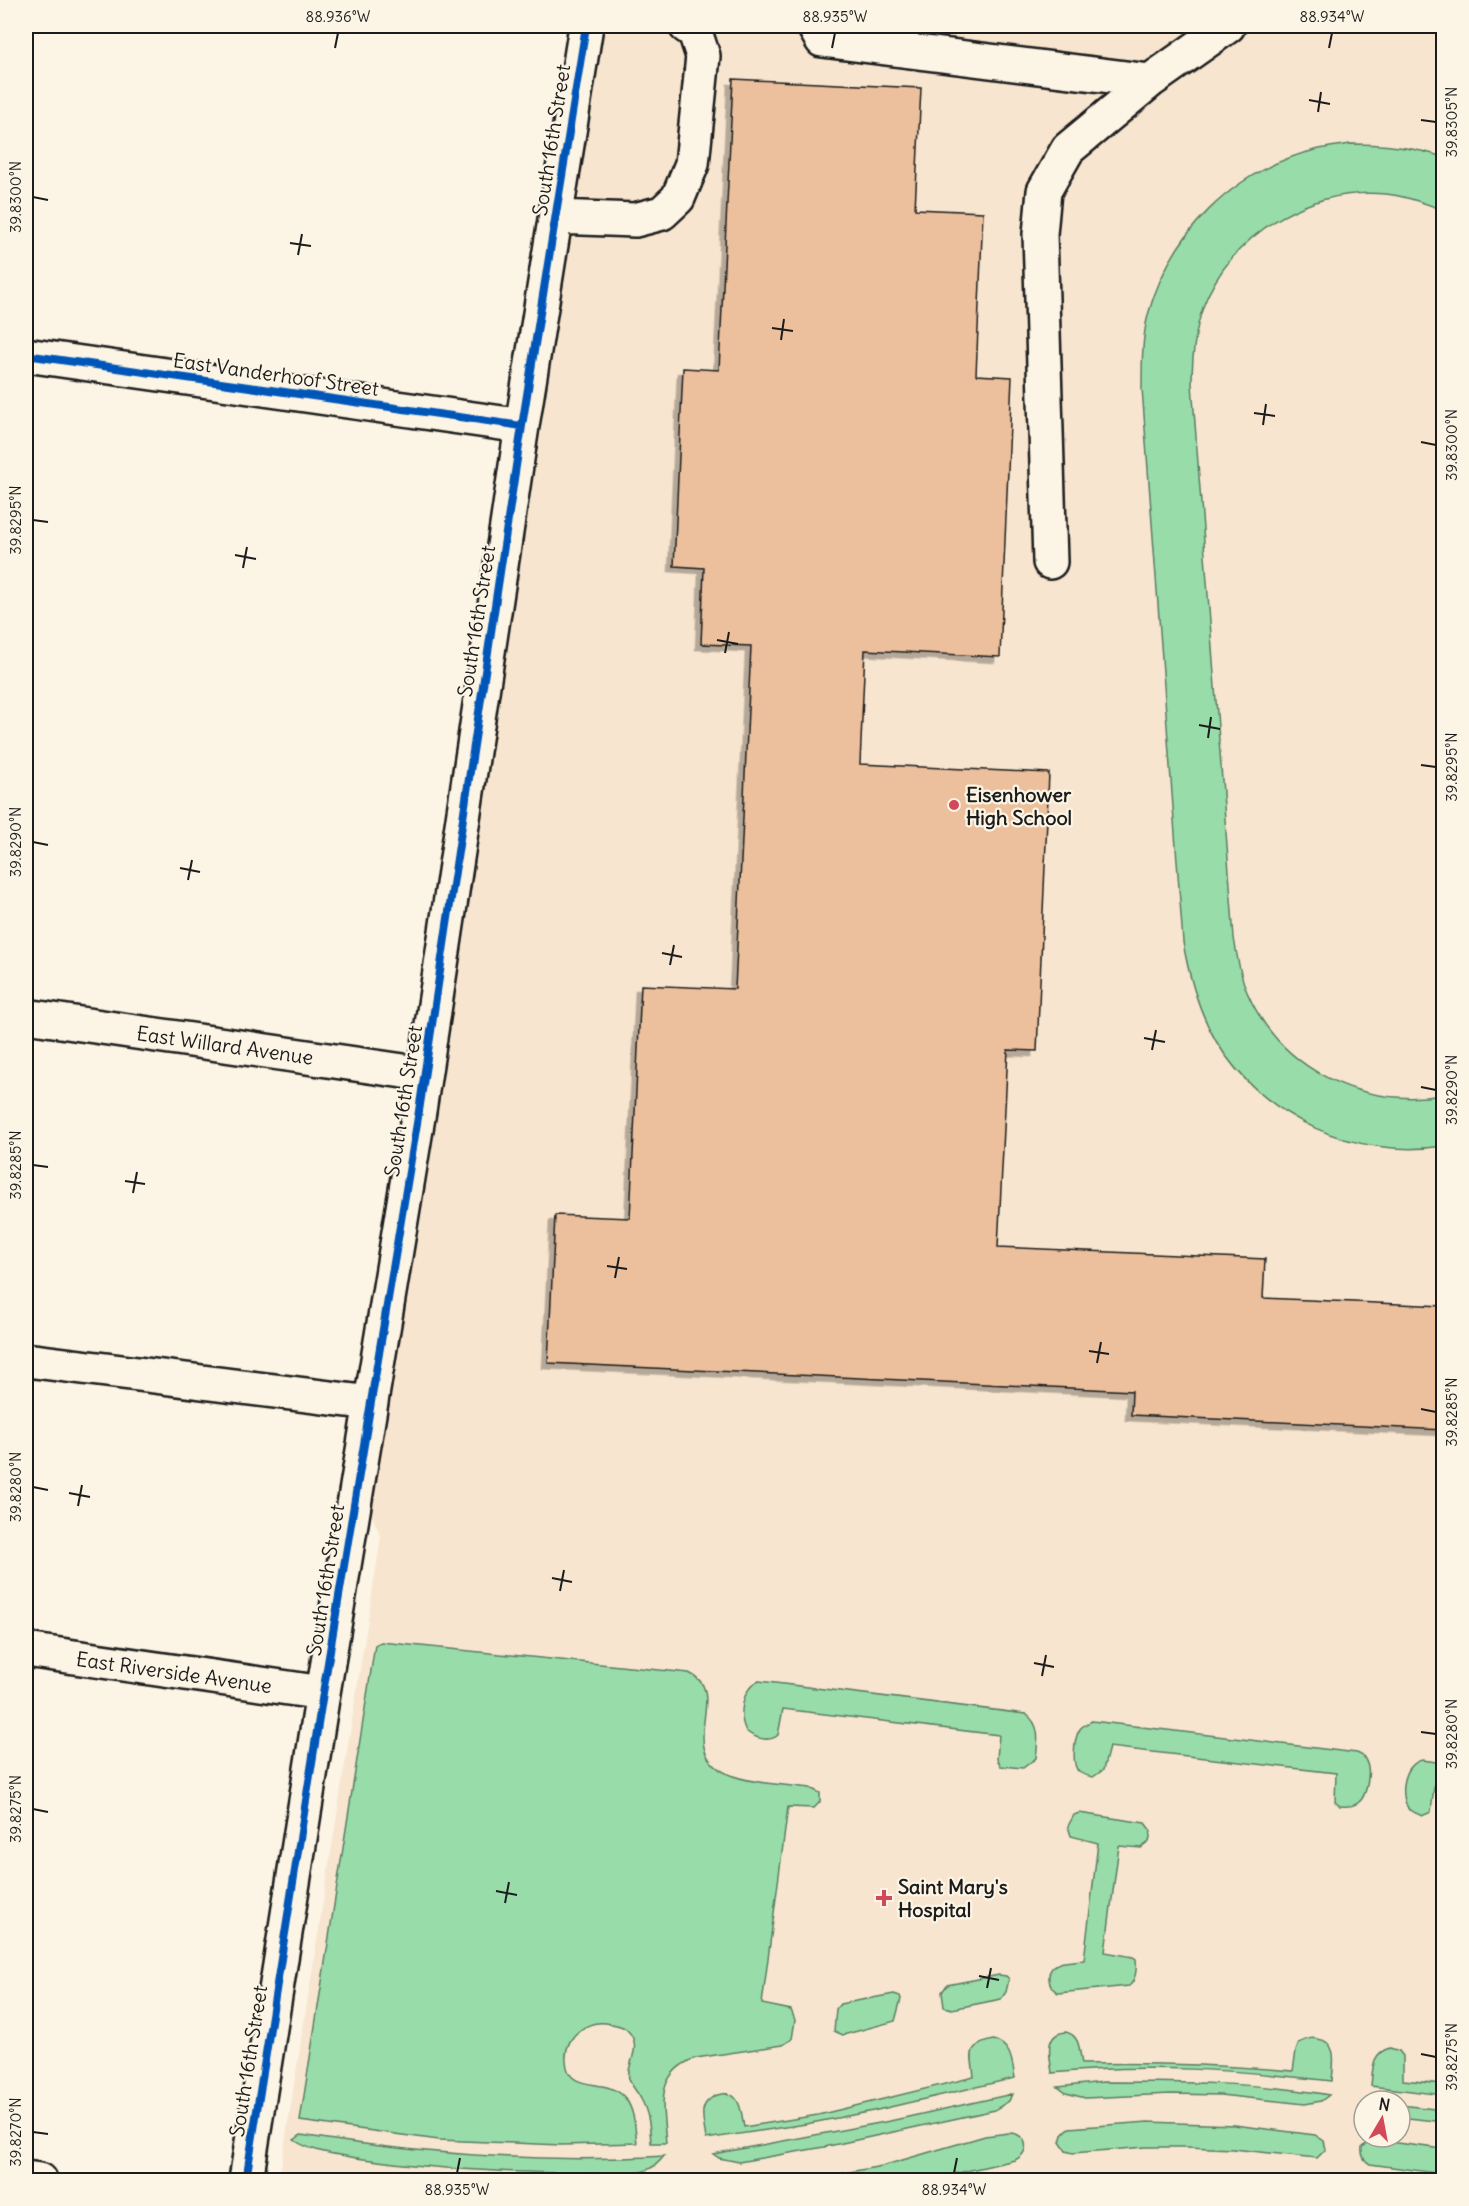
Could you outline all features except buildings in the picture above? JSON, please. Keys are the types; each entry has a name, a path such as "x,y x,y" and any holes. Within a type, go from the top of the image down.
{"street":[{"name":"South 16th Street","path":"246,2181 424,1074 522,426 586,26"},
{"path":"556,217 635,220 662,213 678,198 692,164 703,56 695,32 686,26"},
{"path":"814,26 822,40 1150,81"},
{"path":"1050,562 1040,234 1044,191 1068,149 1150,81 1227,26"},
{"name":"East Vanderhoof Street","path":"26,355 522,426"},
{"name":"East Willard Avenue","path":"26,1016 424,1074"},
{"path":"26,1360 371,1403"},
{"name":"East Riverside Avenue","path":"26,1650 323,1693"},
{"path":"26,2178 40,2181"}],"shaded area":[{"name":"Eisenhower High School","path":"586,26 1443,26 1443,2180 279,2180 381,1537 358,1482"}],"green space":[{"path":"1351,144 1398,147 1443,157 1443,210 1401,196 1359,194 1306,205 1259,232 1239,250 1222,271 1208,295 1195,339 1192,384 1234,938 1242,979 1262,1019 1280,1043 1302,1062 1327,1078 1354,1089 1383,1095 1412,1098 1443,1095 1443,1146 1410,1149 1377,1146 1345,1139 1314,1128 1285,1112 1259,1092 1235,1068 1216,1041 1199,1005 1191,981 1183,942 1142,388 1143,342 1148,315 1158,285 1189,232 1232,190 1257,173 1315,150"},
{"path":"381,1642 689,1673 701,1682 706,1693 703,1736 705,1750 712,1763 736,1777 757,1782 810,1788 820,1793 820,1802 814,1808 788,1807 762,2004 791,2010 795,2020 792,2039 783,2045 696,2058 673,2072 664,2092 666,2143 651,2143 646,2110 629,2079 629,2068 634,2050 632,2037 622,2027 602,2023 586,2027 573,2037 566,2052 568,2072 581,2082 609,2088 626,2099 633,2115 637,2143 561,2145 439,2140 300,2121 375,1645"},
{"path":"759,1681 1026,1714 1036,1728 1038,1740 1036,1758 1023,1768 1001,1766 997,1759 999,1735 783,1709 778,1735 770,1739 753,1736 746,1731 742,1710 745,1696"},
{"path":"1092,1721 1357,1753 1363,1756 1368,1767 1366,1791 1359,1802 1351,1806 1340,1806 1335,1802 1336,1773 1109,1747 1103,1770 1093,1777 1087,1776 1076,1769 1074,1751 1080,1729"},
{"path":"1422,1760 1444,1763 1443,1778 1435,1778 1431,1812 1422,1816 1409,1810 1404,1797 1404,1789 1407,1774 1416,1763"},
{"path":"1079,1813 1145,1823 1151,1831 1149,1842 1141,1848 1119,1846 1105,1952 1133,1957 1136,1959 1136,1970 1135,1977 1129,1986 1058,1993 1049,1981 1052,1968 1060,1963 1084,1960 1098,1843 1071,1836 1068,1826 1074,1815"},
{"path":"999,1975 1009,1979 1006,1992 1001,1999 952,2009 944,2007 942,1992 947,1985"},
{"path":"894,1994 900,1996 901,1999 895,2021 843,2035 834,2031 836,2009 840,2004"},
{"path":"1066,2032 1077,2040 1082,2064 1188,2064 1293,2071 1299,2043 1315,2038 1325,2041 1332,2049 1334,2061 1332,2081 1157,2068 1052,2073 1049,2053 1051,2041 1059,2034"},
{"path":"993,2040 1008,2050 1015,2078 873,2111 706,2139 703,2121 704,2106 716,2095 732,2095 736,2099 741,2109 744,2127 818,2115 974,2077 972,2052 974,2048"},
{"path":"1390,2048 1399,2051 1403,2056 1403,2080 1443,2084 1443,2095 1412,2091 1412,2089 1371,2086 1374,2063 1384,2050"},
{"path":"1103,2082 1245,2085 1329,2095 1321,2101 1305,2104 1220,2095 1171,2094 1085,2098 1066,2093 1058,2087"},
{"path":"1012,2094 1009,2101 995,2110 824,2147 739,2162 719,2158 713,2154 890,2121"},
{"path":"1412,2106 1443,2110 1443,2122 1412,2118"},
{"path":"1148,2122 1234,2125 1315,2135 1324,2141 1326,2149 1317,2158 1233,2149 1187,2147 1146,2147 1073,2153 1066,2151 1060,2142 1062,2135 1069,2128"},
{"path":"1009,2133 1020,2136 1025,2144 1024,2152 1015,2160 927,2180 806,2180 882,2166 985,2136"},
{"path":"301,2135 482,2156 573,2159 664,2156 649,2169 629,2174 463,2169 397,2163 328,2153 294,2140"},
{"path":"1412,2145 1443,2149 1443,2174 1370,2164 1363,2157 1362,2149 1412,2149"}],"cycle path":[{"path":"246,2180 419,1111 522,426 586,26"},
{"path":"26,355 522,426"}],"place":[{"name":"Eisenhower High School","path":"954,805"},
{"name":"Saint Mary's Hospital","path":"884,1898"}]}
